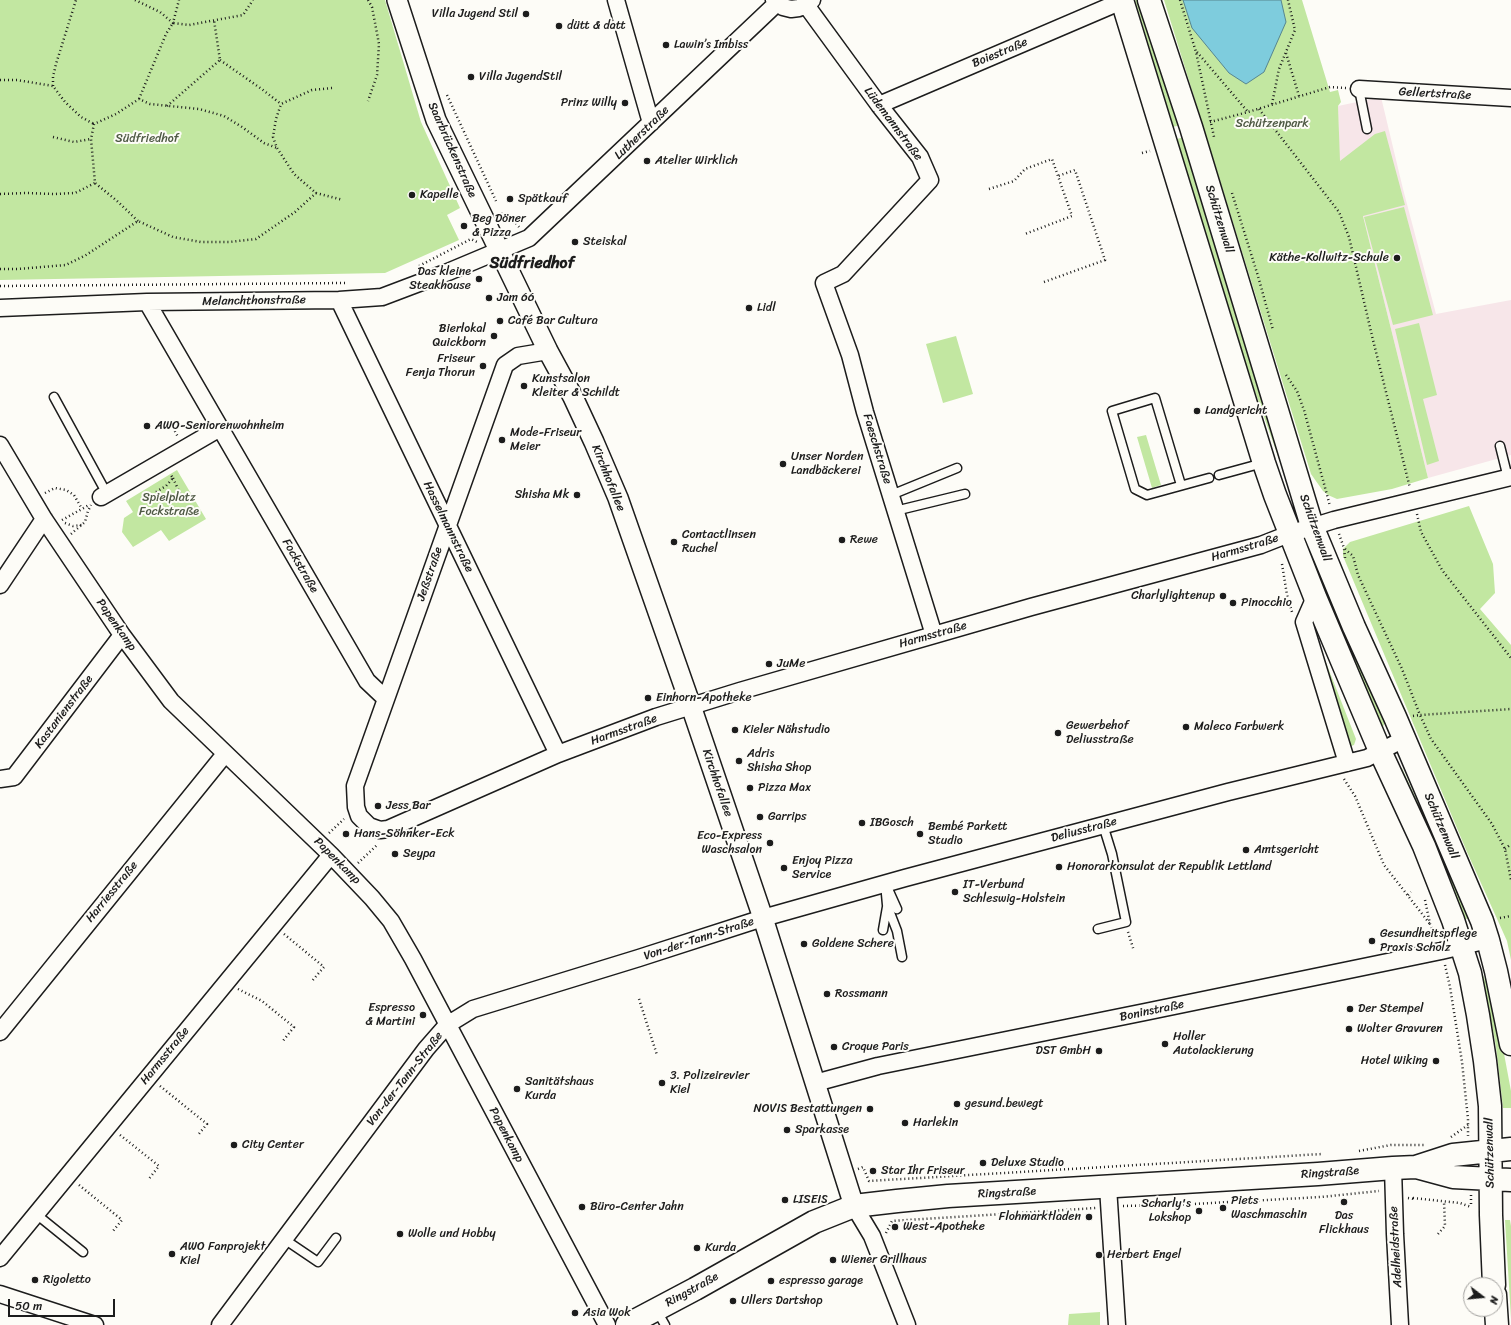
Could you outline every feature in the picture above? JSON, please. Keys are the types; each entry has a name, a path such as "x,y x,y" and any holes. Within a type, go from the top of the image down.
{"main road":[{"name":"Schützenwall","path":"1122,0 1264,463 1289,534 1380,751 1424,846 1452,949 1471,980 1486,1061 1490,1106 1501,1149 1501,1180 1491,1215 1494,1277"},
{"name":"Schützenwall","path":"1150,0 1201,125 1312,526 1354,627 1395,718 1482,921 1488,940 1511,1044"},
{"name":"Ringstraße","path":"627,1325 661,1317 809,1225 854,1206 948,1196 1416,1167 1453,1155 1501,1149"},
{"name":"Ringstraße","path":"1416,1167 1453,1176 1501,1180"}],"street":[{"name":"Saarbrückenstraße","path":"397,0 436,120 499,251"},
{"path":"616,0 652,123"},
{"name":"Boiestraße","path":"879,105 1122,0"},
{"name":"Lutherstraße","path":"499,251 529,238 652,123 776,2 783,7 791,9 799,8 809,3"},
{"name":"Lüdemannstraße","path":"809,3 879,105 920,158 930,180 843,274"},
{"name":"Gellertstraße","path":"1358,89 1511,98"},
{"name":"Melanchthonstraße","path":"0,309 147,302 339,300 382,297 499,251"},
{"name":"Kirchhofallee","path":"499,251 579,410 615,491 691,706 763,918 854,1206 872,1236 906,1325"},
{"name":"Faeschstraße","path":"843,274 824,283 850,355 865,412 934,635"},
{"name":"Hasselmannstraße","path":"339,300 558,754"},
{"name":"Fockstraße","path":"147,302 367,681 386,699"},
{"name":"Jeßstraße","path":"388,829 380,830 369,826 359,816 356,807 355,786 505,365 518,356 548,351"},
{"path":"101,498 220,428"},
{"name":"Papenkamp","path":"0,445 44,520 122,634 171,702 319,843 372,898 390,920 413,959 607,1325"},
{"name":"Harmsstraße","path":"388,829 558,754 656,717 691,706 934,635 1261,545 1312,526 1509,477"},
{"path":"0,584 44,520"},
{"path":"1315,597 1304,622 1341,764"},
{"name":"Kastanienstraße","path":"0,779 14,777 122,634"},
{"name":"Deliusstraße","path":"763,918 885,883 1103,825 1367,758 1404,739"},
{"name":"Harriesstraße","path":"0,1032 225,754"},
{"name":"Harmsstraße","path":"0,1258 331,855"},
{"name":"Von-der-Tann-Straße","path":"220,1325 426,1049 447,1025 473,1009 763,918"},
{"name":"Boninstraße","path":"815,1082 886,1064 1452,949 1488,940"},
{"name":"Adelheidstraße","path":"1393,1168 1400,1325"},
{"path":"1108,1187 1117,1325"},
{"path":"0,1294 95,1325"}],"lane":[{"path":"1358,89 1367,129"},
{"path":"54,396 101,498"},
{"path":"1181,486 1155,398 1112,411 1136,489 1147,495 1181,486 1209,478"},
{"path":"1500,446 1509,477"},
{"path":"1219,475 1264,463"},
{"path":"891,494 957,468"},
{"path":"895,511 965,494"},
{"path":"1098,929 1126,922 1112,854 1103,825"},
{"path":"883,930 887,904 885,883"},
{"path":"885,883 897,909"},
{"path":"887,904 897,931 902,957"},
{"path":"36,1214 83,1252"},
{"path":"284,1239 318,1262 336,1238"}],"path":[{"path":"76,0 56,64 53,77 53,86 65,102 81,117 94,124"},
{"path":"135,0 160,12 173,22 189,25 243,15 253,0"},
{"path":"94,124 116,114 139,99 166,34 173,22 179,0"},
{"path":"368,0 372,7 379,44 377,75 368,101"},
{"path":"1180,0 1196,52 1201,125 1216,143"},
{"path":"1272,105 1279,69 1295,30 1288,0"},
{"path":"214,20 220,60 281,104"},
{"path":"1196,52 1248,112"},
{"path":"1286,52 1300,96"},
{"path":"167,106 220,60"},
{"path":"0,80 17,80 53,86"},
{"path":"1201,125 1260,109 1330,87 1358,89"},
{"path":"332,88 312,90 281,104 273,137 277,148 294,174 316,193 343,200"},
{"path":"445,92 502,215 508,222 515,222 529,238"},
{"path":"139,99 150,104 199,109 224,116 264,143 277,148"},
{"path":"1260,109 1339,212 1349,237 1421,532 1442,570 1511,658"},
{"path":"94,124 91,139 95,184 116,200 138,221 173,237 201,242 229,242 256,239 295,212 316,193"},
{"path":"53,137 74,142 91,139"},
{"path":"989,189 1014,181 1025,168 1052,160 1072,216 1025,234"},
{"path":"1044,282 1105,260 1075,170 1058,176"},
{"path":"0,190 0,194 76,193 95,184"},
{"path":"1231,192 1258,276 1274,333"},
{"path":"0,269 66,265 86,255 138,221"},
{"path":"416,267 471,240"},
{"path":"0,286 350,283"},
{"path":"1284,368 1286,376 1297,391 1304,410 1324,478 1327,499"},
{"path":"163,461 182,498"},
{"path":"156,492 166,486 173,478"},
{"path":"32,500 55,488 61,489 74,495 82,509"},
{"path":"82,525 73,526 61,521 101,498"},
{"path":"59,542 82,525 87,518 89,507 101,498"},
{"path":"1344,548 1353,556 1358,575 1402,669 1431,739 1492,824 1506,848 1511,880"},
{"path":"1395,718 1511,709"},
{"path":"1341,764 1384,865 1430,924 1452,949 1450,987 1462,1062 1468,1125 1448,1139"},
{"path":"319,843 356,807"},
{"path":"348,873 380,842 388,829"},
{"path":"1506,848 1511,844"},
{"path":"1408,895 1411,892"},
{"path":"1126,922 1134,951"},
{"path":"291,940 324,967 312,980"},
{"path":"253,996 262,1001 294,1027 282,1042"},
{"path":"639,999 657,1055"},
{"path":"168,1092 207,1124 198,1135"},
{"path":"126,1140 159,1166 148,1180"},
{"path":"1358,1152 1391,1145 1418,1145"},
{"path":"845,1175 863,1167 869,1180 1324,1154"},
{"path":"1394,1191 1414,1199 1460,1203 1471,1207 1476,1215 1491,1215"},
{"path":"87,1192 122,1220 113,1231"},
{"path":"1438,1234 1445,1226 1444,1201"}],"shaded area":[{"name":"Käthe-Kollwitz-Schule","path":"1381,97 1403,189 1436,314 1511,300 1511,455 1428,478 1363,216 1339,162 1338,106"}],"green space":[{"name":"Südfriedhof","path":"0,0 385,0 421,122 460,208 447,215 459,240 385,273 0,280"},
{"path":"1135,0 1143,0 1180,125 1173,127"},
{"name":"Schützenpark","path":"1164,0 1302,0 1330,92 1338,90 1341,102 1338,106 1340,161 1375,134 1385,131 1405,205 1363,216 1428,478 1392,489 1337,499 1323,491 1311,474"},
{"path":"1184,137 1291,493 1230,321 1177,139"},
{"path":"1404,207 1433,315 1393,325 1364,217"},
{"path":"1419,323 1437,395 1423,399 1439,461 1427,465 1395,329"},
{"path":"956,336 973,394 943,403 926,344"},
{"path":"1146,435 1161,485 1152,488 1137,437"},
{"name":"Spielplatz Fockstraße","path":"177,470 206,519 169,541 161,530 133,547 122,532 124,518 133,512 126,501"},
{"path":"1469,506 1493,564 1495,593 1480,609 1511,645 1511,960 1507,941 1467,852 1343,556 1343,549 1350,542"},
{"path":"1309,557 1312,558 1339,623 1386,718 1381,733"},
{"path":"1314,632 1356,739 1354,745 1348,747"},
{"path":"1399,767 1402,768 1426,820 1434,833 1471,917 1461,921"},
{"path":"1479,966 1486,982 1502,1043 1511,1091 1511,1108 1503,1108 1496,1047 1492,1025 1476,967"},
{"path":"1505,1220 1510,1220 1511,1226 1511,1319"},
{"path":"1100,1312 1100,1325 1068,1325 1069,1314"}],"water":[{"path":"1183,0 1281,0 1286,22 1264,72 1246,84 1229,73 1192,28"}],"place":[{"name":"Villa Jugend Stil","path":"526,14"},
{"name":"dütt & datt","path":"559,26"},
{"name":"Lawin’s Imbiss","path":"666,45"},
{"name":"Villa JugendStil","path":"471,77"},
{"name":"Prinz Willy","path":"625,103"},
{"name":"Atelier Wirklich","path":"647,161"},
{"name":"Kapelle","path":"412,195"},
{"name":"Spätkauf","path":"510,199"},
{"name":"Beg Döner & Pizza","path":"464,226"},
{"name":"Steiskal","path":"575,242"},
{"name":"Käthe-Kollwitz-Schule","path":"1397,258"},
{"name":"Das kleine Steakhouse","path":"479,279"},
{"name":"Jam 66","path":"489,298"},
{"name":"Lidl","path":"749,308"},
{"name":"Café Bar Cultura","path":"500,321"},
{"name":"Bierlokal Quickborn","path":"494,336"},
{"name":"Friseur Fenja Thorun","path":"483,366"},
{"name":"Kunstsalon Kleiter & Schildt","path":"524,386"},
{"name":"Landgericht","path":"1197,411"},
{"name":"AWO-Seniorenwohnheim","path":"147,426"},
{"name":"Mode-Friseur Meier","path":"502,440"},
{"name":"Unser Norden Landbäckerei","path":"783,464"},
{"name":"Shisha Mk","path":"577,495"},
{"name":"Rewe","path":"842,540"},
{"name":"Contactlinsen Ruchel","path":"674,542"},
{"name":"Charlylightenup","path":"1223,596"},
{"name":"Pinocchio","path":"1233,603"},
{"name":"JuMe","path":"769,664"},
{"name":"Einhorn-Apotheke","path":"648,698"},
{"name":"Maleco Farbwerk","path":"1186,727"},
{"name":"Kieler Nähstudio","path":"735,730"},
{"name":"Gewerbehof Deliusstraße","path":"1058,733"},
{"name":"Adris Shisha Shop","path":"739,761"},
{"name":"Pizza Max","path":"750,788"},
{"name":"Jess Bar","path":"378,806"},
{"name":"Garrips","path":"760,817"},
{"name":"IBGosch","path":"862,823"},
{"name":"Hans-Söhnker-Eck","path":"346,834"},
{"name":"Bembé Parkett Studio","path":"920,834"},
{"name":"Eco-Express Waschsalon","path":"770,843"},
{"name":"Amtsgericht","path":"1246,850"},
{"name":"Seypa","path":"395,854"},
{"name":"Honorarkonsulat der Republik Lettland","path":"1059,867"},
{"name":"Enjoy Pizza Service","path":"784,868"},
{"name":"IT-Verbund Schleswig-Holstein","path":"955,892"},
{"name":"Gesundheitspflege Praxis Scholz","path":"1372,941"},
{"name":"Goldene Schere","path":"804,944"},
{"name":"Rossmann","path":"827,994"},
{"name":"Der Stempel","path":"1350,1009"},
{"name":"Espresso & Martini","path":"423,1015"},
{"name":"Wolter Gravuren","path":"1349,1029"},
{"name":"Holler Autolackierung","path":"1165,1044"},
{"name":"Croque Paris","path":"834,1047"},
{"name":"DST GmbH","path":"1099,1051"},
{"name":"Hotel Wiking","path":"1436,1061"},
{"name":"3. Polizeirevier Kiel","path":"662,1083"},
{"name":"Sanitätshaus Kurda","path":"517,1089"},
{"name":"gesund.bewegt","path":"957,1104"},
{"name":"NOVIS Bestattungen","path":"870,1109"},
{"name":"Harlekin","path":"905,1123"},
{"name":"Sparkasse","path":"787,1130"},
{"name":"City Center","path":"234,1145"},
{"name":"Deluxe Studio","path":"983,1163"},
{"name":"Star Ihr Friseur","path":"873,1171"},
{"name":"LISEIS","path":"785,1200"},
{"name":"Das Flickhaus","path":"1344,1202"},
{"name":"Büro-Center Jahn","path":"582,1207"},
{"name":"Piets Waschmaschin","path":"1223,1208"},
{"name":"Scharly's Lokshop","path":"1199,1211"},
{"name":"Flohmarktladen","path":"1089,1217"},
{"name":"West-Apotheke","path":"895,1227"},
{"name":"Wolle und Hobby","path":"400,1234"},
{"name":"Kurda","path":"697,1248"},
{"name":"AWO Fanprojekt Kiel","path":"172,1254"},
{"name":"Herbert Engel","path":"1099,1255"},
{"name":"Wiener Grillhaus","path":"833,1260"},
{"name":"Rigoletto","path":"35,1280"},
{"name":"espresso garage","path":"771,1281"},
{"name":"Ullers Dartshop","path":"733,1301"},
{"name":"Asia Wok","path":"575,1313"}],"district":[{"name":"Südfriedhof","path":"532,264"}]}
